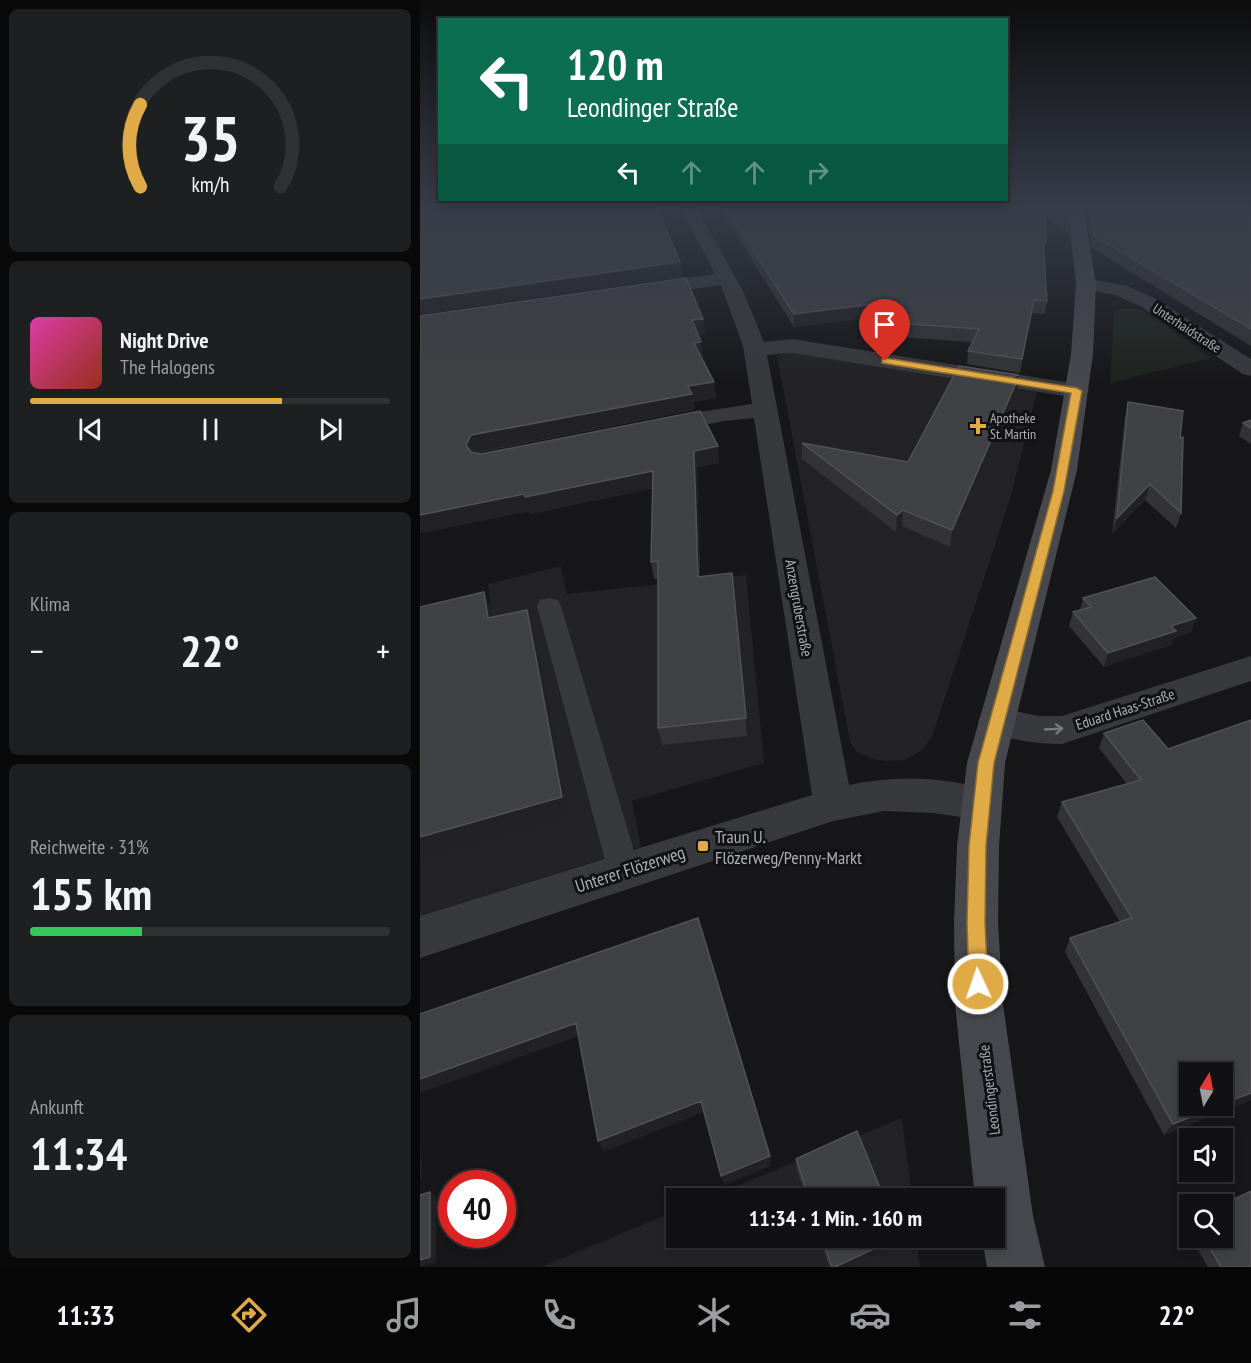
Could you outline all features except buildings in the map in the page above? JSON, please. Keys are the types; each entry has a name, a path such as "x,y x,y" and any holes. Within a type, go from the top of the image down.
{"street":[{"name":"Anzengruberstraße","path":"719,263 749,328 754,350 833,805"},
{"name":"Leondingerstraße","path":"1016,1267 1005,1216 979,1004 976,923 978,846 986,763 1056,501 1077,391 1084,333 1086,284 1083,263"},
{"path":"627,292 727,278"},
{"name":"Unterhaidstraße","path":"1086,284 1106,286 1133,295 1251,369"},
{"path":"1221,350 1251,344"},
{"path":"754,350 792,346 1077,391"},
{"path":"631,432 724,414 765,410"},
{"name":"Eduard Haas-Straße","path":"996,721 1038,730 1062,730 1251,668"},
{"name":"Unterer Flözerweg","path":"420,937 833,805 881,795 928,795 982,804"}],"lane":[{"path":"549,606 624,871"}],"shaded area":[{"path":"1120,309 1137,309 1145,312 1211,358 1110,383 1114,313"},
{"path":"796,351 1037,392 1010,499 932,737 922,750 905,760 872,759 857,752 850,742 777,356"},
{"path":"561,566 567,594 746,575 764,763 632,801 641,847 420,916 420,630 491,613 488,584"},
{"path":"902,1118 911,1188 731,1188"},
{"path":"666,1215 666,1248 917,1248 920,1267 541,1267"}],"place":[{"name":"Apotheke St. Martin","path":"978,426"},
{"name":"Traun U. Flözerweg/Penny-Markt","path":"703,846"}],"route":[{"path":"885,361 1077,391 1059,491 986,763 978,846 976,923 978,984"}]}
